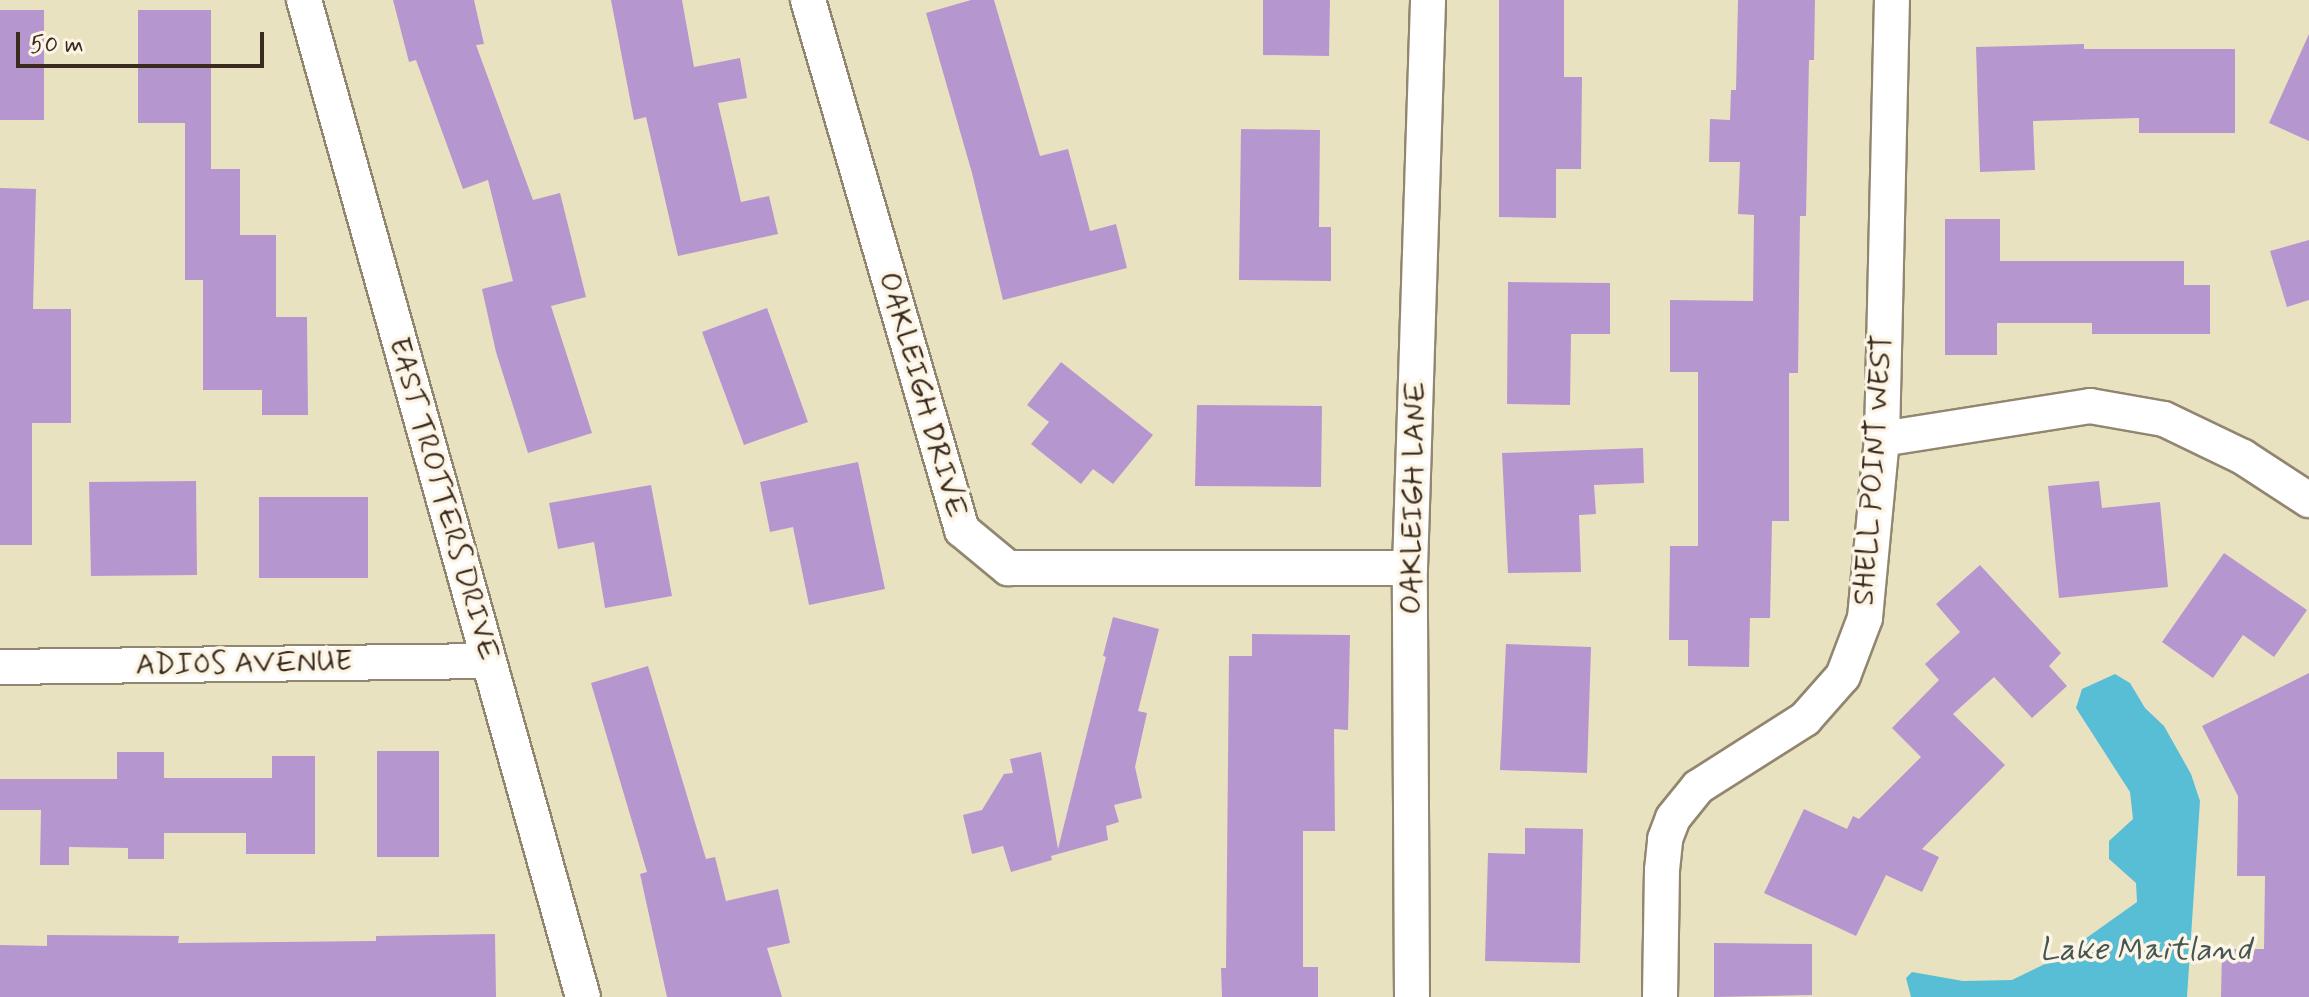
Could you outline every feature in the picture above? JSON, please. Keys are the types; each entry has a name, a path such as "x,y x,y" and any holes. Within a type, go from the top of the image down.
{"street":[{"name":"EAST TROTTERS DRIVE","path":"304,0 583,997"},
{"name":"OAKLEIGH DRIVE","path":"808,0 962,530 1008,568 1410,568"},
{"name":"OAKLEIGH LANE","path":"1412,997 1410,568 1428,0"},
{"name":"SHELL POINT WEST","path":"1660,997 1662,870 1665,839 1673,818 1698,787 1805,719 1843,676 1865,618 1882,439 1892,0"},
{"path":"1882,439 2090,406 2164,419 2243,457 2309,500"},
{"name":"ADIOS AVENUE","path":"0,667 488,661"}],"water":[{"name":"Lake Maitland","path":"2115,674 2130,683 2145,708 2164,726 2191,774 2200,801 2187,997 1911,997 1906,978 1912,972 1963,981 2012,980 2061,956 2137,902 2136,883 2109,859 2109,841 2133,819 2130,792 2076,708 2082,689"}],"building":[{"path":"393,0 474,0 484,44 476,45 533,200 560,193 586,297 551,306 592,433 528,453 496,352 482,289 513,281 488,180 463,189 416,60 409,62"},
{"path":"611,0 682,0 694,67 740,58 747,98 718,103 741,202 769,196 778,234 678,256 646,117 634,120"},
{"path":"971,0 994,0 1040,156 1068,149 1090,231 1116,224 1127,268 1003,300 972,173 926,13"},
{"path":"1263,0 1330,0 1329,56 1263,55"},
{"path":"1499,0 1564,0 1564,77 1582,77 1581,169 1556,169 1556,218 1499,217"},
{"path":"1738,0 1815,0 1814,60 1809,60 1806,216 1800,216 1798,373 1789,373 1789,521 1772,521 1770,618 1750,618 1749,667 1688,666 1688,640 1669,640 1670,546 1698,546 1698,372 1670,372 1670,300 1753,301 1754,215 1738,214 1740,162 1709,162 1710,119 1730,120 1731,90 1736,90"},
{"path":"0,10 44,10 44,120 0,120"},
{"path":"138,10 211,10 211,169 240,169 240,235 276,235 276,317 307,317 308,415 262,415 262,390 203,390 203,280 185,280 185,123 138,123"},
{"path":"2309,34 2309,141 2269,123"},
{"path":"2084,44 2084,49 2235,49 2235,133 2139,133 2139,118 2033,121 2035,170 1980,172 1976,47"},
{"path":"1241,129 1320,130 1319,227 1331,227 1331,281 1239,280"},
{"path":"0,188 36,189 33,309 71,309 71,423 32,423 32,545 0,545"},
{"path":"1945,219 2000,219 2000,261 2184,261 2184,285 2210,285 2210,334 2092,334 2092,323 1997,323 1997,355 1945,355"},
{"path":"2309,240 2309,300 2287,307 2270,251"},
{"path":"1508,282 1610,283 1610,334 1571,334 1570,405 1507,404"},
{"path":"767,308 808,422 744,445 702,332"},
{"path":"1061,362 1153,435 1113,484 1093,469 1081,484 1031,444 1049,422 1027,405"},
{"path":"1197,405 1322,406 1321,487 1195,486"},
{"path":"1643,448 1644,483 1594,485 1596,514 1579,515 1581,572 1508,573 1502,453"},
{"path":"858,462 885,589 809,605 793,527 770,532 760,482"},
{"path":"196,481 197,575 91,576 89,482"},
{"path":"2099,481 2102,508 2160,502 2168,587 2059,598 2048,486"},
{"path":"651,485 672,596 605,608 594,542 558,549 549,503"},
{"path":"259,497 368,497 368,578 259,578"},
{"path":"2224,553 2307,610 2274,657 2243,635 2213,678 2162,642"},
{"path":"1980,565 2061,653 2049,666 2067,686 2032,718 1994,677 1953,714 2005,765 1922,849 1939,857 1922,892 1886,875 1856,936 1764,893 1804,809 1847,829 1853,816 1859,819 1921,757 1892,728 1939,680 1925,664 1960,632 1936,604"},
{"path":"1113,617 1159,629 1138,711 1147,713 1135,767 1142,798 1114,805 1119,822 1106,826 1108,840 1051,856 1052,860 1011,872 1003,846 972,854 963,815 982,810 1004,774 1013,773 1010,759 1041,752 1058,849 1106,657 1103,656"},
{"path":"1252,634 1350,635 1348,730 1334,729 1335,831 1303,831 1303,967 1318,967 1318,997 1222,997 1221,968 1226,968 1229,656 1252,656"},
{"path":"1506,644 1591,647 1587,773 1500,770"},
{"path":"648,666 706,859 715,857 726,901 778,889 790,943 767,948 782,997 667,997 640,874 647,872 591,683"},
{"path":"2309,673 2309,997 2221,997 2222,949 2264,949 2265,876 2237,876 2238,796 2202,726"},
{"path":"377,751 439,751 439,857 377,857"},
{"path":"117,752 164,752 164,778 272,778 272,756 315,756 315,854 246,854 246,833 164,833 164,859 128,859 128,848 69,847 69,865 40,865 41,810 0,810 0,779 117,779"},
{"path":"1525,828 1583,829 1580,963 1485,961 1488,853 1525,854"},
{"path":"495,934 496,997 0,997 0,945 47,946 47,935 179,936 178,943 376,941 376,936"},
{"path":"1714,943 1812,944 1812,995 1714,997"}]}
